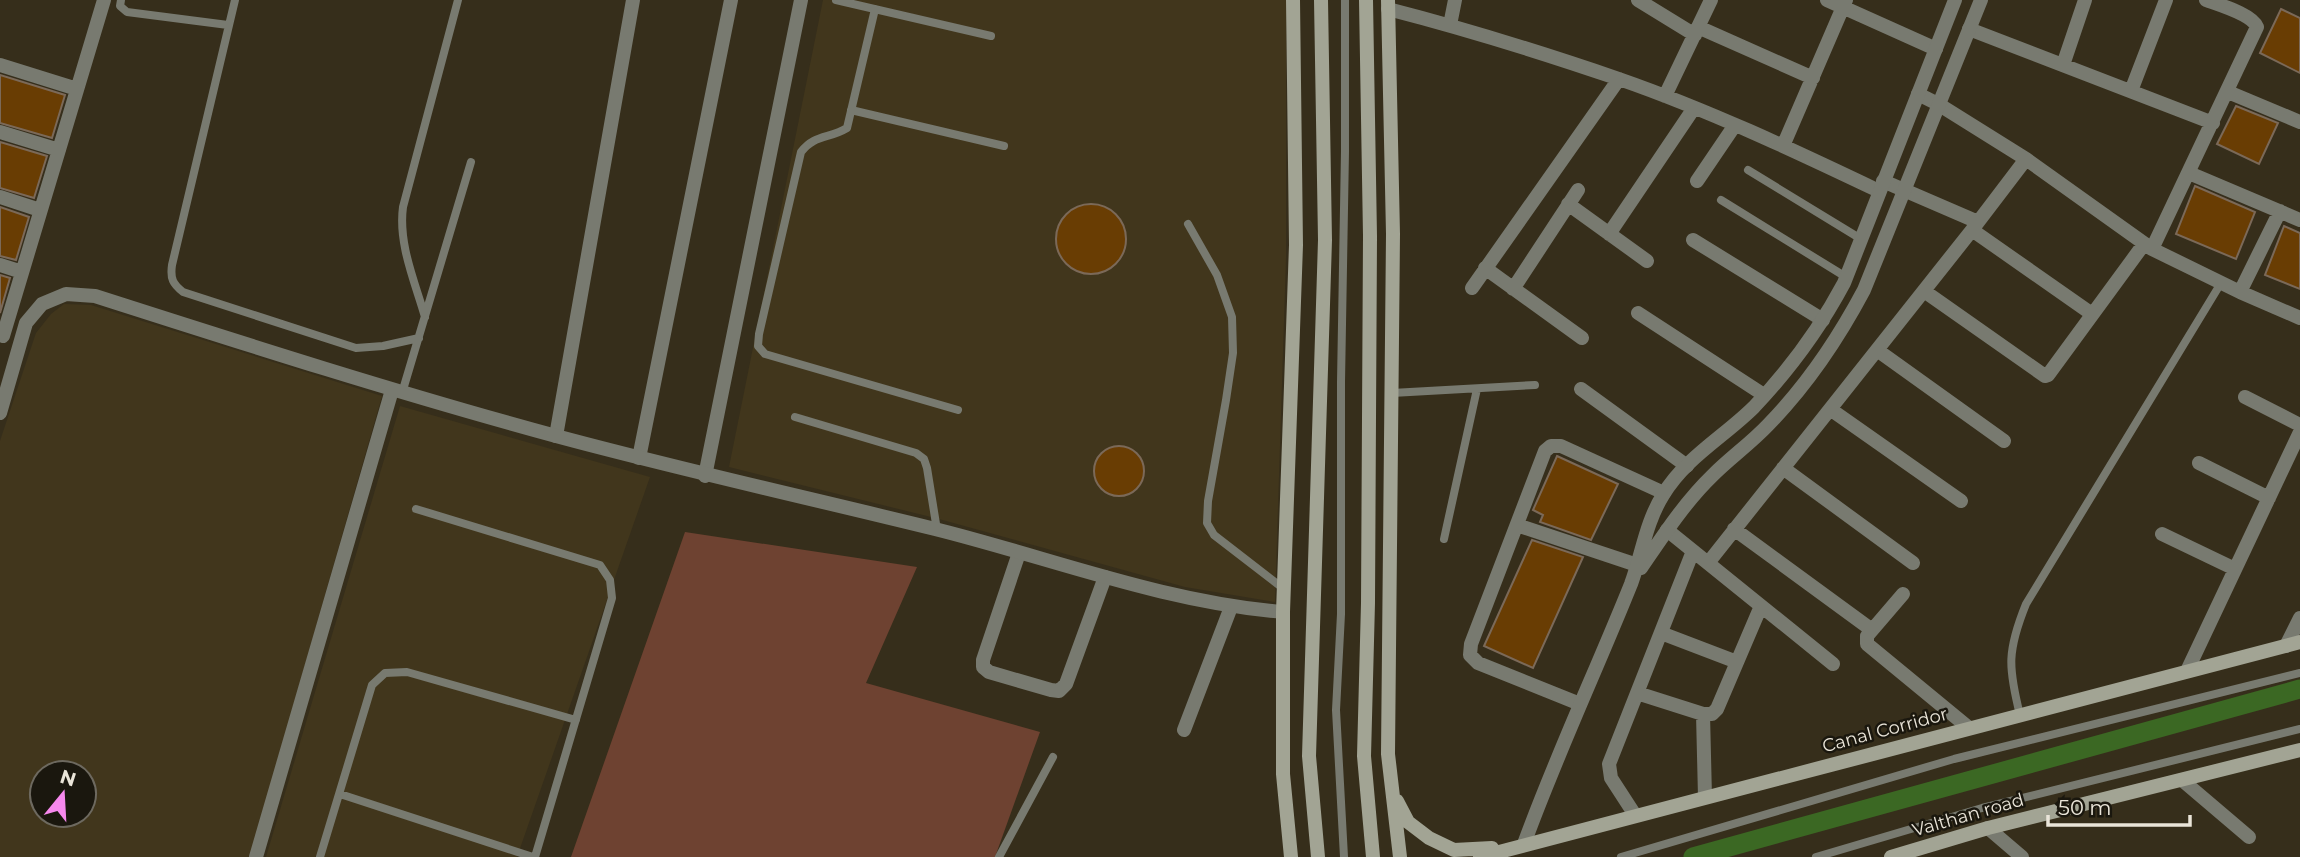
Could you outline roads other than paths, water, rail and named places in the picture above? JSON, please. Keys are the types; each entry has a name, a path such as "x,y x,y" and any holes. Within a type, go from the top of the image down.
{"main road":[{"path":"1292,857 1283,774 1283,612 1296,245 1293,0"},
{"path":"1318,857 1309,756 1325,240 1321,0"},
{"path":"1366,0 1370,236 1364,756 1373,857"},
{"path":"1388,5 1393,233 1388,754 1400,857"},
{"name":"Canal Corridor","path":"1480,857 2293,644"},
{"name":"Valthan road","path":"1891,857 1988,828 2300,750"},
{"path":"1393,793 1408,822 1429,838 1454,850 1524,844"}],"street":[{"path":"21,342 1,335 104,0"},
{"path":"556,436 633,0"},
{"path":"639,458 731,0"},
{"path":"705,476 801,0"},
{"path":"1450,25 1455,0"},
{"path":"1638,0 1696,31 1813,78"},
{"path":"1665,96 1711,0"},
{"path":"1827,0 1844,3 1936,49"},
{"path":"1524,844 1632,581 1649,525 1664,493 1687,466 1753,407 1810,341 1823,320 1846,277 1955,0"},
{"path":"1632,581 1667,530 1712,476 1768,425 1828,353 1864,290 1981,0"},
{"path":"2063,65 2085,0"},
{"path":"2131,91 2166,0"},
{"path":"1924,290 2045,376 2048,375 2092,314 2148,246 2189,173 2257,27 2255,22 2247,17 2206,0"},
{"path":"1783,146 1844,3"},
{"path":"1388,5 1619,79 1694,107 1881,186 1904,191 1975,226 2092,314"},
{"path":"1969,29 2213,123"},
{"path":"0,65 77,89"},
{"path":"1472,288 1619,79"},
{"path":"2228,92 2300,122"},
{"path":"1918,94 2026,159 2148,246 2221,283 2300,318"},
{"path":"1609,234 1694,107"},
{"path":"1697,181 1735,124"},
{"path":"0,132 59,150"},
{"path":"1707,563 2026,159"},
{"path":"2189,173 2280,211 2298,215"},
{"path":"1513,289 1577,190"},
{"path":"0,197 40,210"},
{"path":"1568,204 1647,261"},
{"path":"2240,292 2280,211"},
{"path":"1693,240 1823,320"},
{"path":"0,265 22,272"},
{"path":"1485,268 1582,338"},
{"path":"1,404 26,323 42,304 66,294 95,296 397,392 705,476 937,530 1166,594 1231,607 1283,612"},
{"path":"1638,313 1764,395"},
{"path":"1877,349 2004,441"},
{"path":"1581,389 1687,466"},
{"path":"256,857 397,392"},
{"path":"2245,397 2300,425"},
{"path":"1830,409 1962,501"},
{"path":"2187,671 2300,432"},
{"path":"1580,704 1478,663 1470,655 1471,644 1545,451 1551,446 1560,446 1664,493"},
{"path":"2199,463 2269,498"},
{"path":"1783,468 1913,564"},
{"path":"1517,525 1637,565"},
{"path":"1734,529 1872,630"},
{"path":"1667,530 1833,664"},
{"path":"2162,534 2235,569"},
{"path":"1635,815 1611,778 1609,764 1693,551"},
{"path":"1019,553 983,660 983,667 989,672 1039,687 1059,691 1066,684 1105,577"},
{"path":"1903,594 1867,636 1867,644 1969,728"},
{"path":"1637,693 1703,715 1712,714 1717,709 1761,606"},
{"path":"1184,730 1231,607"},
{"path":"2293,644 2300,618"},
{"path":"1661,633 1737,662"},
{"path":"1703,715 1705,797"},
{"path":"2182,780 2249,837"},
{"path":"1988,828 2022,857"}],"lane":[{"path":"121,0 120,6 127,12 228,25"},
{"path":"235,0 172,265 170,276 173,284 183,292 356,348 383,346 419,338"},
{"path":"425,317 401,223 458,0"},
{"path":"836,0 991,36"},
{"path":"1344,857 1336,710 1340,614 1345,0"},
{"path":"875,9 847,128 838,134 808,143 802,152 758,346 765,354 958,410"},
{"path":"851,110 1003,146"},
{"path":"397,392 419,338 471,162"},
{"path":"1748,170 1861,239"},
{"path":"1721,200 1846,277"},
{"path":"1188,224 1217,275 1232,317 1233,353 1208,501 1207,523 1214,536 1284,589"},
{"path":"2020,715 2011,677 2011,646 2026,604 2221,283"},
{"path":"1391,393 1535,385"},
{"path":"1444,539 1477,389"},
{"path":"795,417 916,453 927,468 937,530"},
{"path":"340,794 534,857 612,598 610,580 600,565 416,509"},
{"path":"320,857 372,685 385,673 407,672 576,720"},
{"path":"1621,857 1954,759 2300,673"},
{"path":"1816,857 1982,808 2300,729"},
{"path":"999,857 1053,757"}],"waterway":[{"path":"1693,857 2300,689"}]}
